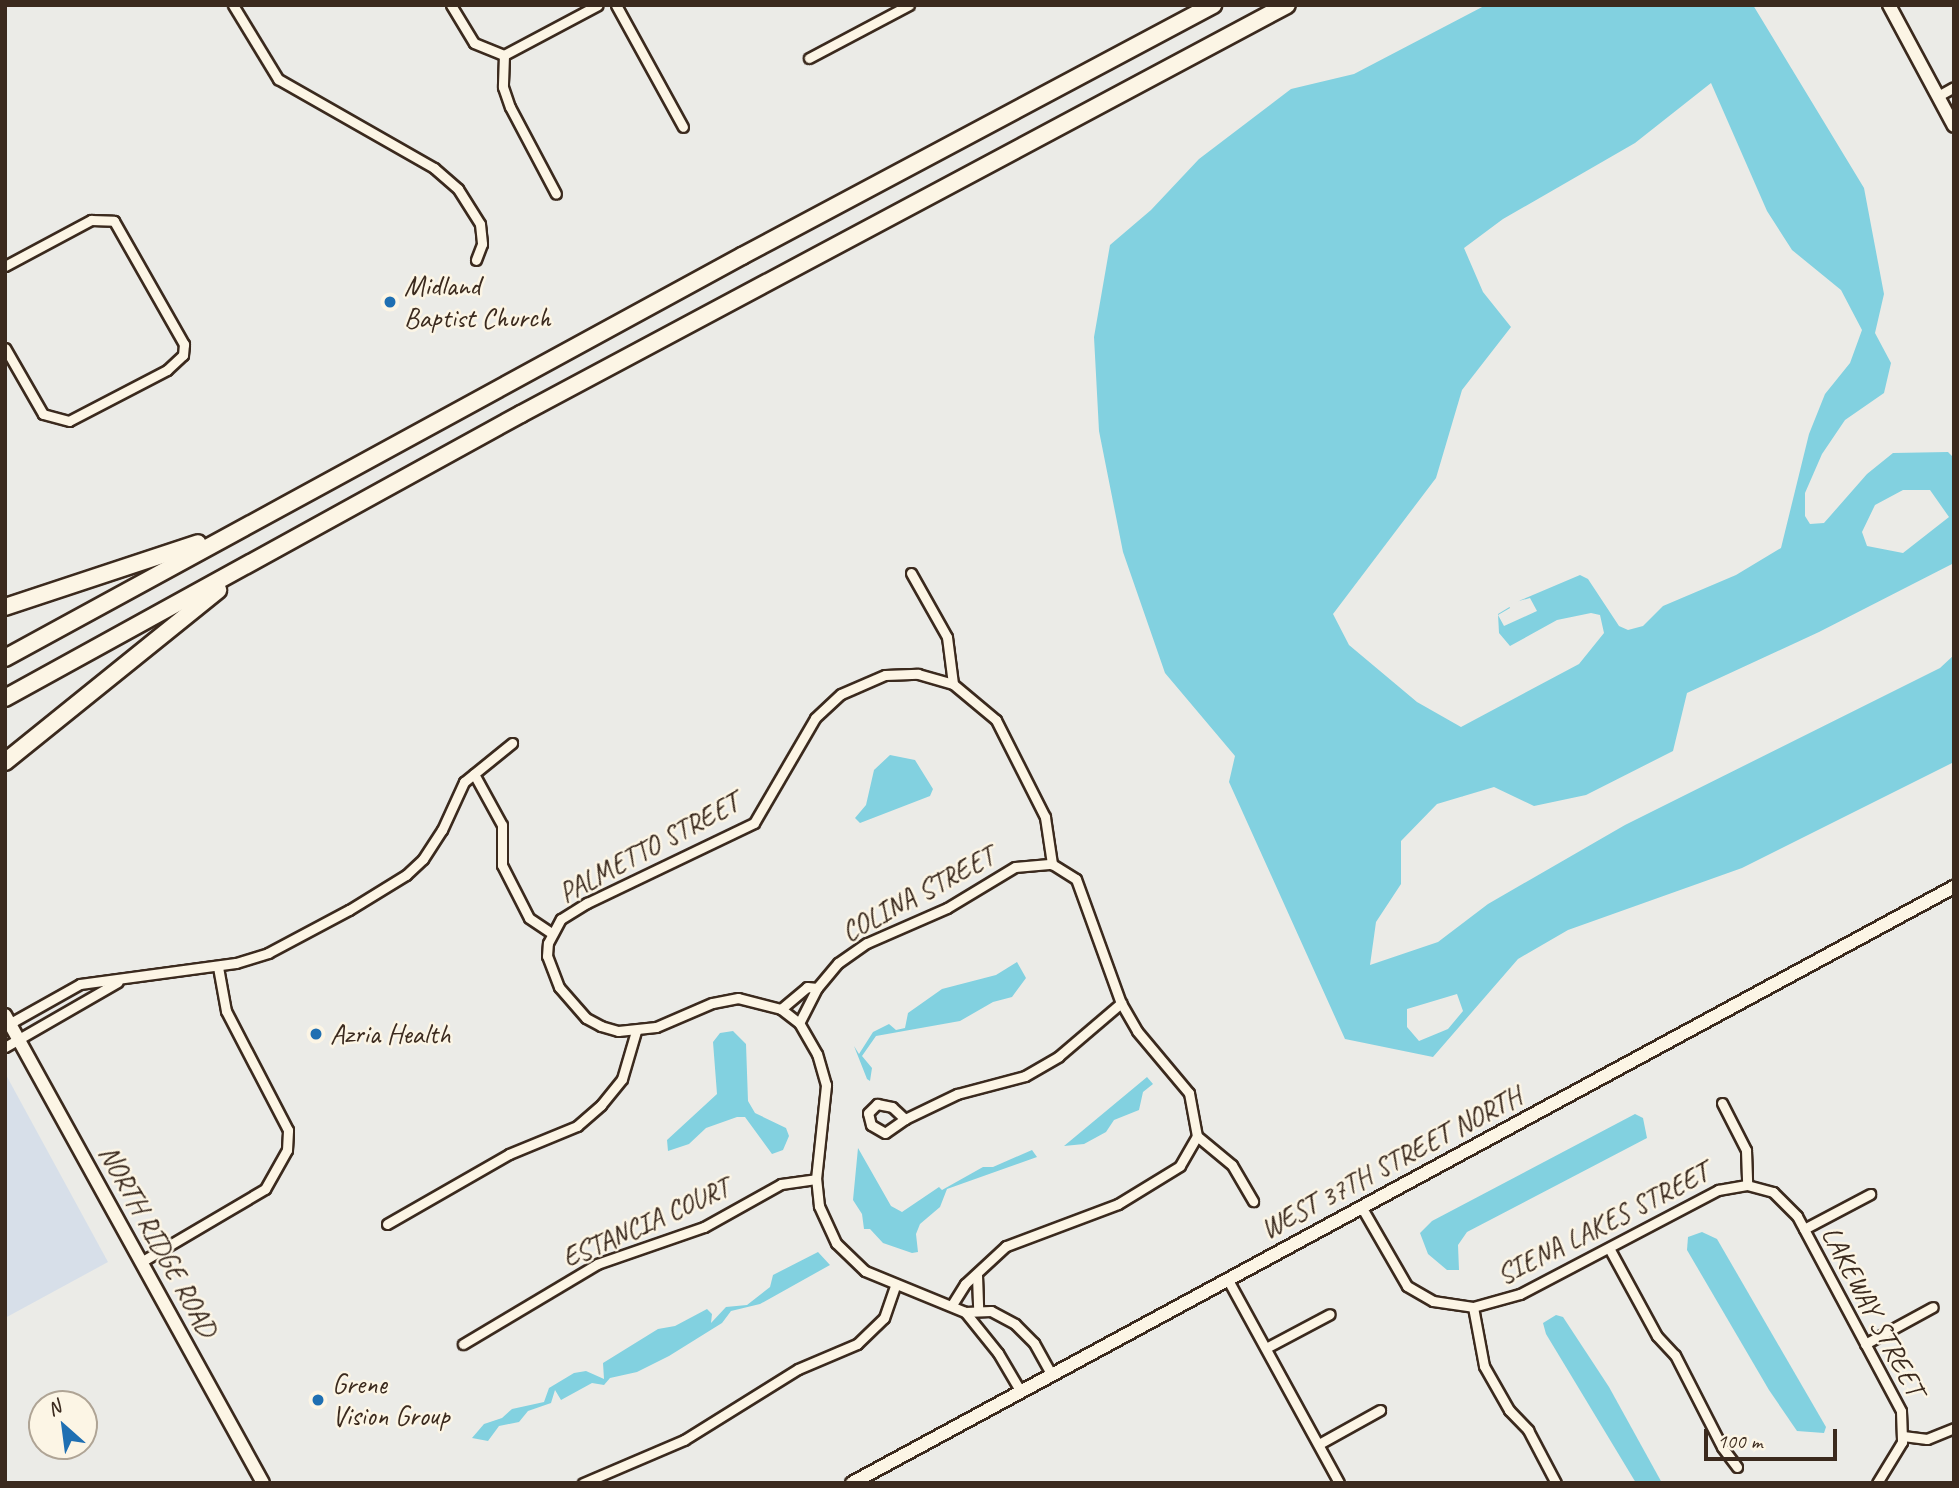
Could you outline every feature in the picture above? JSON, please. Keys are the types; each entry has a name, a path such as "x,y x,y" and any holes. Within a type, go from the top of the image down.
{"highway":[{"path":"5,658 339,475 1213,5"},
{"path":"5,698 320,524 1287,5"},
{"path":"5,607 191,546 339,475"},
{"path":"5,762 194,608 320,524"}],"street":[{"path":"233,5 278,79 434,168 458,189 480,224 482,244 476,260"},
{"path":"452,5 474,43 503,55"},
{"path":"503,55 598,5"},
{"path":"616,5 683,127"},
{"path":"809,58 909,5"},
{"path":"1889,5 1954,126"},
{"path":"503,55 503,87 510,107 556,194"},
{"path":"1938,96 1954,87"},
{"path":"5,266 91,220 107,219 120,227 140,262 179,332 183,355 167,370 77,419 52,420 36,403 5,348"},
{"path":"911,573 947,637 953,684 996,720 1045,817 1052,864 1069,872 1082,890 1121,1003 1137,1031 1189,1093 1197,1136 1191,1151 1170,1175 1094,1216 1006,1246 989,1258 977,1275 965,1284 952,1305"},
{"name":"PALMETTO STREET","path":"551,933 561,919 587,903 754,822 815,718 848,690 871,678 902,673 953,684"},
{"path":"6,1019 80,984 218,967 268,953 406,876 431,849 455,797 474,774 512,743"},
{"path":"474,774 502,825 502,865 529,918 551,933 550,965 571,1004 601,1026 636,1031 656,1027 712,1003 738,998 781,1009 799,1023 817,1054 826,1085 816,1179 819,1206 836,1243 865,1271 965,1312 998,1353 1021,1392"},
{"name":"COLINA STREET","path":"799,1023 817,988 838,963 867,943 947,908 1015,867 1052,864"},
{"name":"WEST 37TH STREET NORTH","path":"857,1482 1954,887"},
{"path":"141,1262 265,1189 282,1162 288,1130 226,1011 218,967"},
{"path":"5,1047 123,980"},
{"name":"COLINA STREET","path":"781,1009 807,987 817,988"},
{"path":"905,1119 957,1094 991,1088 1049,1064 1121,1003"},
{"name":"NORTH RIDGE ROAD","path":"6,1019 263,1483"},
{"path":"387,1224 509,1154 576,1126 601,1105 622,1079 636,1031"},
{"path":"1722,1103 1746,1150 1747,1185"},
{"path":"1197,1136 1232,1165 1253,1201"},
{"name":"ESTANCIA COURT","path":"463,1344 597,1264 704,1227 781,1184 816,1179"},
{"name":"SIENA LAKES STREET","path":"1362,1208 1393,1269 1407,1286 1433,1301 1474,1307 1520,1294 1712,1192 1747,1185"},
{"name":"LAKEWAY STREET","path":"1747,1185 1778,1195 1804,1229 1901,1411 1903,1436 1877,1483"},
{"path":"1804,1229 1870,1194"},
{"path":"1609,1248 1657,1336 1675,1355 1722,1447 1737,1467"},
{"path":"977,1275 978,1309"},
{"path":"1228,1280 1339,1483"},
{"path":"583,1483 684,1440 797,1369 857,1344 884,1318 897,1284"},
{"path":"1474,1307 1483,1366 1509,1410 1528,1430 1556,1483"},
{"path":"1865,1344 1933,1307"},
{"path":"965,1312 978,1309 1015,1324 1034,1343 1052,1375"},
{"path":"1266,1348 1331,1314"},
{"path":"1319,1444 1380,1410"},
{"path":"1903,1436 1927,1439 1954,1428"}],"shaded area":[{"path":"5,1073 108,1262 5,1318"}],"water":[{"path":"1486,5 1753,5 1864,188 1884,294 1875,333 1891,363 1884,393 1845,420 1822,454 1805,493 1805,516 1810,524 1824,523 1867,474 1893,453 1948,452 1954,458 1954,563 1819,632 1687,693 1673,751 1586,795 1534,806 1494,787 1437,804 1401,841 1401,884 1376,922 1370,965 1438,942 1488,904 1625,825 1940,668 1954,655 1954,762 1742,868 1568,930 1518,959 1433,1057 1345,1039 1229,782 1235,756 1165,673 1123,552 1099,431 1094,337 1110,245 1151,210 1199,159 1291,89 1354,74","holes":["1711,83 1767,211 1792,250 1841,290 1862,330 1850,363 1825,394 1809,434 1781,548 1736,575 1663,606 1643,626 1628,630 1619,626 1588,579 1580,575 1521,600 1498,614 1499,633 1510,646 1557,620 1591,613 1600,615 1604,633 1579,664 1461,727 1417,702 1349,645 1333,614 1436,478 1462,390 1511,327 1483,292 1464,248 1503,219 1635,143","1903,490 1930,490 1949,517 1903,553 1867,546 1862,532 1875,505","1457,994 1463,1011 1448,1029 1419,1041 1407,1027 1407,1009"]},
{"path":"890,755 915,760 933,789 930,796 860,823 855,818 866,805 874,770"},
{"path":"1017,962 1026,978 1012,997 993,1002 960,1021 876,1036 862,1056 872,1068 870,1081 867,1079 854,1046 859,1054 873,1032 889,1024 896,1030 905,1028 908,1013 942,989 996,975"},
{"path":"733,1031 746,1044 748,1101 755,1113 786,1128 789,1136 783,1150 772,1154 745,1117 737,1117 706,1128 689,1144 668,1151 667,1140 717,1094 713,1042 720,1033"},
{"path":"1147,1077 1153,1084 1143,1092 1139,1110 1114,1120 1106,1132 1084,1144 1064,1146"},
{"path":"1635,1114 1643,1118 1647,1138 1467,1232 1458,1245 1459,1270 1447,1270 1428,1254 1420,1233 1432,1221"},
{"path":"858,1148 891,1206 902,1212 939,1187 942,1190 983,1167 993,1167 1032,1150 1037,1157 947,1189 940,1207 920,1224 916,1234 918,1252 912,1253 883,1243 870,1229 864,1229 862,1214 853,1200"},
{"path":"1702,1232 1717,1239 1826,1427 1824,1433 1797,1431 1769,1390 1687,1250 1688,1237"},
{"path":"818,1252 830,1265 760,1304 731,1311 722,1323 669,1356 637,1372 610,1378 604,1385 592,1383 561,1400 555,1390 551,1403 528,1411 519,1422 499,1426 488,1441 472,1438 484,1424 502,1418 512,1409 544,1402 549,1388 574,1373 586,1371 604,1379 603,1363 658,1329 675,1326 707,1309 712,1314 711,1323 726,1307 747,1305 770,1287 773,1275"},
{"path":"1556,1315 1563,1317 1609,1387 1662,1483 1636,1483 1546,1334 1543,1323"}],"pier":[{"path":"1530,598 1537,611 1504,626 1498,615 1510,608 1508,604"}],"place":[{"name":"Midland Baptist Church","path":"390,302"},
{"name":"Azria Health","path":"316,1034"},
{"name":"Grene Vision Group","path":"318,1400"}]}
